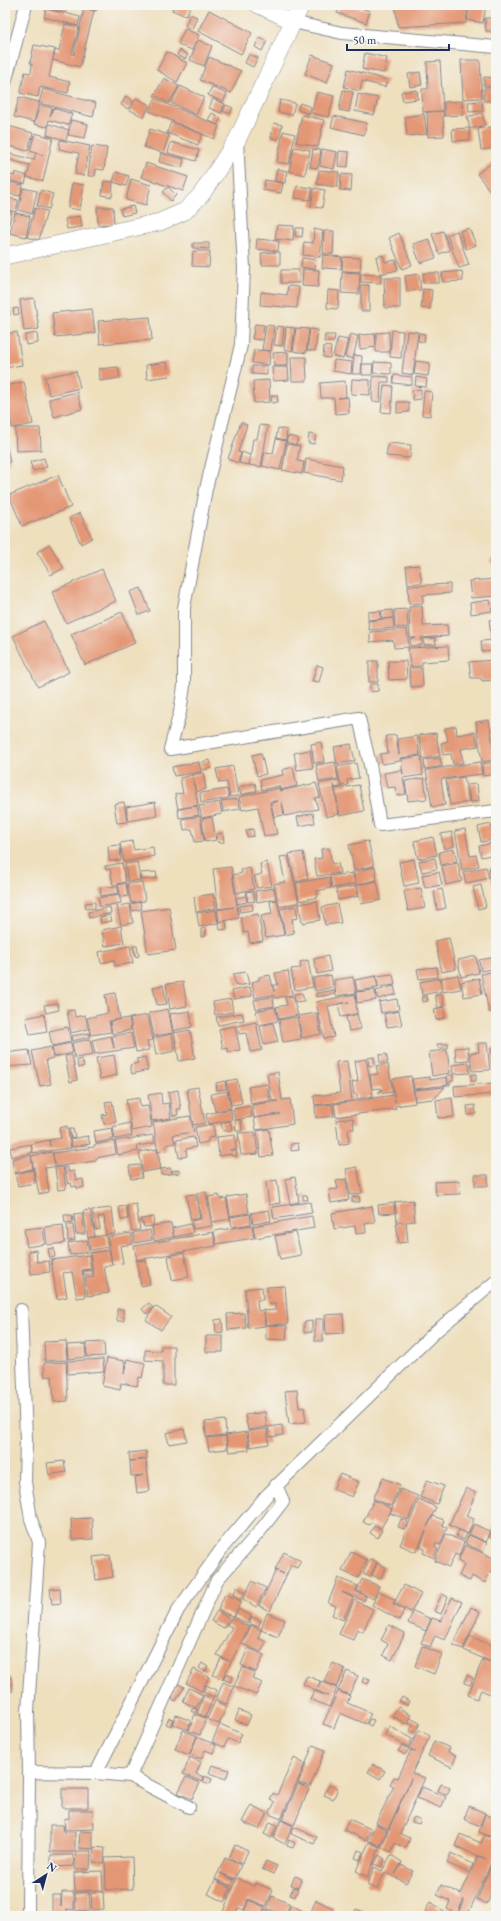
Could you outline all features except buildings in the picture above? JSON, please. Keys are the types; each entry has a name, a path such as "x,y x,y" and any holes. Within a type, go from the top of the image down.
{"main road":[{"path":"5,256 160,222 184,211 201,195 237,140 301,5"}],"street":[{"path":"5,83 26,5"},
{"path":"257,5 293,22 342,33 496,47"},
{"path":"237,140 244,268 241,345 206,489 184,608 184,686 180,712 170,749 360,718 380,825 496,812"},
{"path":"96,1773 178,1610 222,1547 276,1485 435,1332 496,1280"},
{"path":"21,1310 26,1439 25,1482 31,1519 39,1542 28,1711 28,1916"},
{"path":"130,1776 217,1580 260,1531 283,1501 276,1485"},
{"path":"29,1772 96,1773 130,1776 189,1807"}]}
